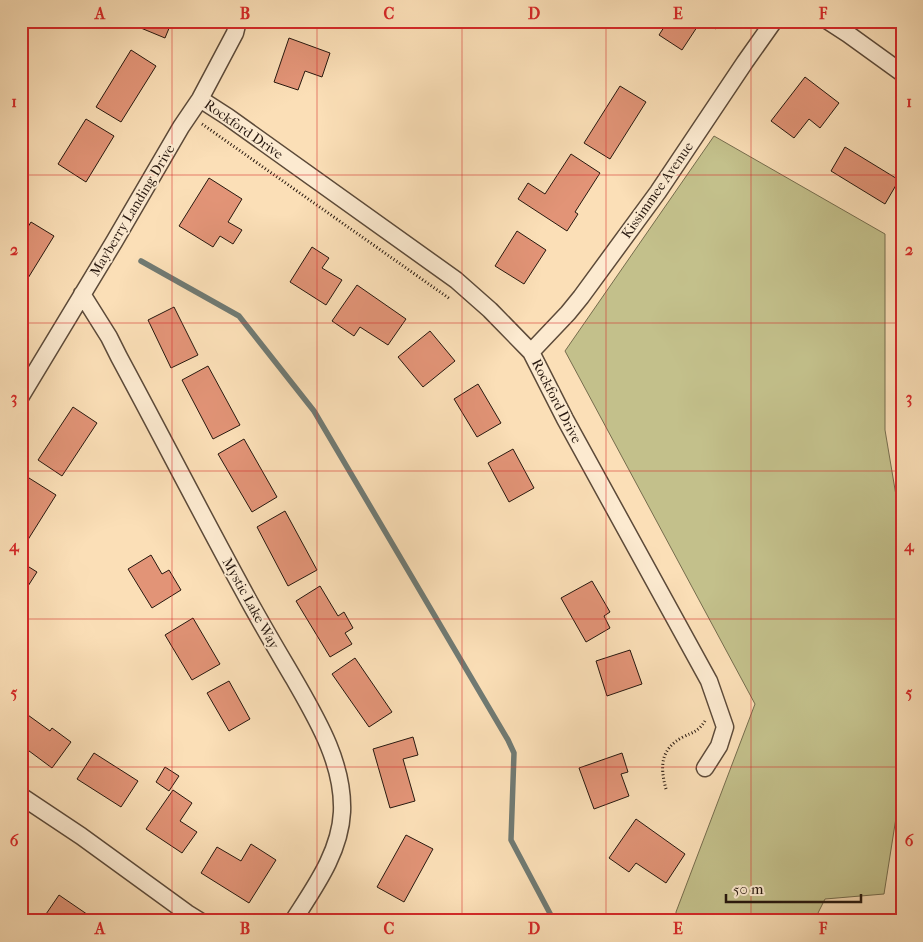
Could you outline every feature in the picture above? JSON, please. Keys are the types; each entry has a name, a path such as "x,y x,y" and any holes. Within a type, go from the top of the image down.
{"street":[{"name":"Mayberry Landing Drive","path":"21,396 200,99 235,33 238,21"},
{"name":"Kissimmee Avenue","path":"531,352 581,297 658,192 774,21"},
{"path":"828,21 902,73"},
{"name":"Rockford Drive","path":"200,99 456,280 490,310 531,352 565,419 709,681 725,726 719,746 705,768"},
{"name":"Mystic Lake Way","path":"82,294 109,337 244,592 310,708 329,746 340,790 342,812 339,834 332,854 311,893 292,921"},
{"path":"21,796 81,836 200,921"}],"path":[{"path":"189,115 457,304"},
{"path":"666,789 662,775 663,760 670,748 678,740 700,729 705,721 704,714"}],"shaded area":[{"path":"714,136 885,234 885,430 902,531 902,786 884,894 825,899 814,921 676,921 676,912 755,704 565,351"}],"building":[{"path":"138,21 172,21 165,38 136,26"},
{"path":"668,21 701,21 682,50 659,35"},
{"path":"704,21 722,21 716,29"},
{"path":"289,38 330,53 322,77 305,71 298,90 274,82"},
{"path":"131,50 156,66 121,122 96,107"},
{"path":"805,77 839,103 820,128 809,119 794,138 771,121"},
{"path":"620,86 646,102 610,159 584,143"},
{"path":"86,119 114,136 86,182 58,164"},
{"path":"845,147 899,180 885,204 831,171"},
{"path":"571,154 600,173 575,212 578,214 567,231 518,199 528,183 545,194"},
{"path":"209,178 242,199 228,222 242,230 233,244 220,236 213,247 179,226"},
{"path":"31,222 54,236 25,283 21,281 21,238"},
{"path":"517,231 546,250 524,284 495,266"},
{"path":"312,247 329,258 322,268 342,280 326,305 290,282"},
{"path":"357,285 406,319 388,345 360,327 354,336 332,321"},
{"path":"174,307 198,355 171,368 148,320"},
{"path":"430,331 455,361 423,387 398,357"},
{"path":"208,366 240,425 213,439 182,380"},
{"path":"478,384 501,423 477,437 454,399"},
{"path":"73,407 97,423 62,476 38,460"},
{"path":"244,439 277,497 252,512 218,454"},
{"path":"513,449 534,488 509,502 488,463"},
{"path":"29,478 56,495 24,546 21,544 21,491"},
{"path":"285,511 317,570 288,586 257,527"},
{"path":"151,555 162,574 169,570 181,590 152,608 128,569"},
{"path":"21,562 37,572 21,597"},
{"path":"592,581 610,612 604,616 610,628 586,642 561,598"},
{"path":"320,586 338,616 344,612 353,628 345,633 352,644 330,657 296,601"},
{"path":"193,618 220,664 192,680 165,635"},
{"path":"630,650 642,684 607,696 596,661"},
{"path":"355,658 392,712 369,727 332,674"},
{"path":"229,681 250,719 229,731 207,693"},
{"path":"21,710 50,731 52,728 71,742 52,768 21,745"},
{"path":"413,737 418,755 403,759 415,801 390,808 373,749"},
{"path":"94,753 138,781 121,807 77,779"},
{"path":"622,753 628,772 621,774 629,796 594,809 579,768"},
{"path":"165,767 179,776 169,791 156,782"},
{"path":"173,790 192,803 180,821 197,832 182,853 146,829"},
{"path":"636,819 685,854 666,883 636,863 629,872 609,858"},
{"path":"406,835 433,849 404,902 377,887"},
{"path":"251,844 276,860 249,903 201,873 217,847 241,861"},
{"path":"59,895 97,921 49,921 44,917"},
{"path":"356,914 366,921 351,921"}],"waterway":[{"path":"141,261 239,316 314,411 508,740 514,753 511,840 554,921"}]}
